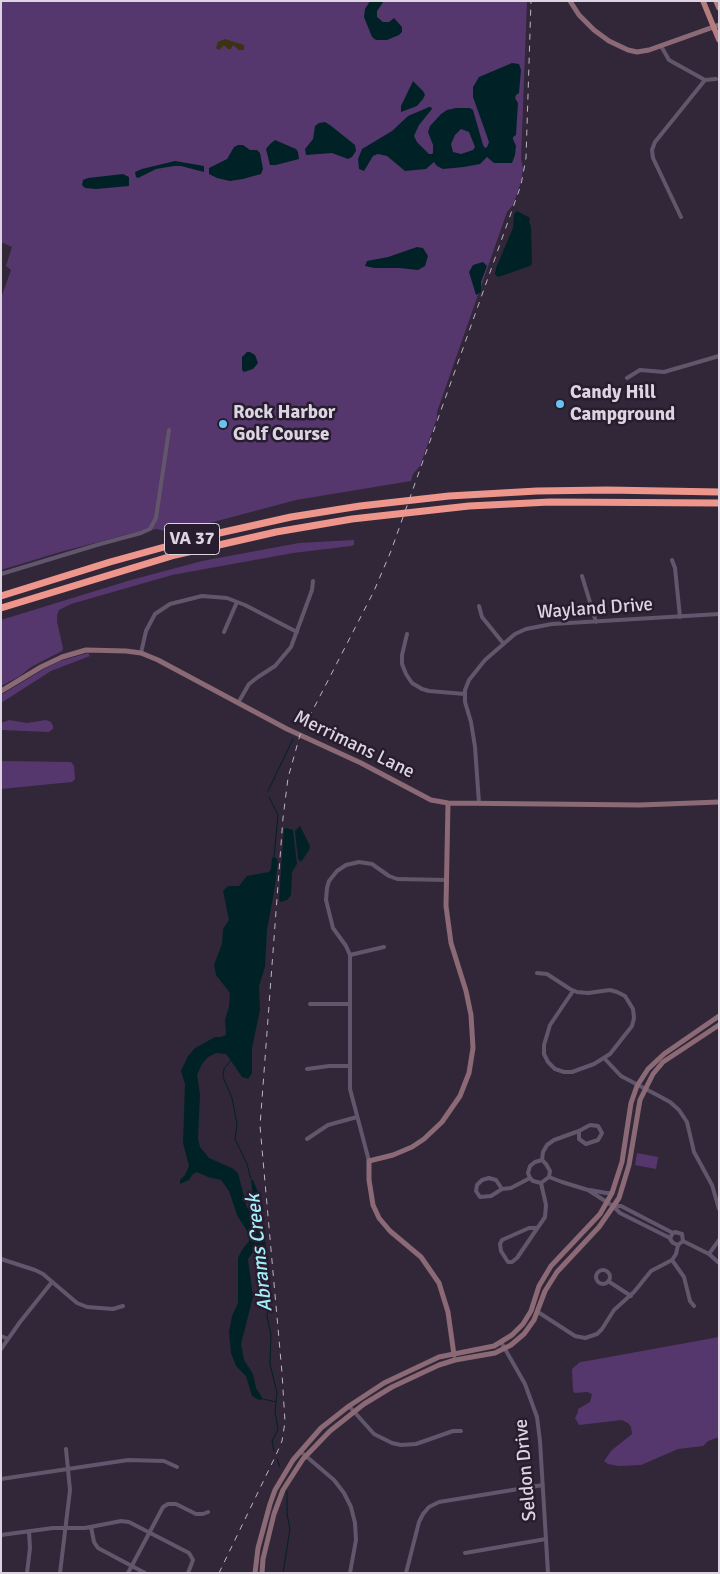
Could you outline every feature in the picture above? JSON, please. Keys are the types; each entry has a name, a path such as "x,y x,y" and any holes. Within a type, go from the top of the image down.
{"highway":[{"name":"VA 37","path":"1,596 137,554 215,533 291,517 388,502 537,491 719,491"},
{"name":"VA 37","path":"1,608 193,550 303,527 384,515 470,506 550,502 719,505"}],"main road":[{"path":"570,1 594,30 619,47 637,52 661,46 716,26"},
{"path":"703,1 716,26 719,40"},
{"path":"716,1 719,8"},
{"name":"Merrimans Lane","path":"1,691 45,664 71,654 101,649 141,653 425,797 448,803 664,805 719,802"},
{"path":"448,803 446,906 448,931 466,991 471,1015 472,1048 469,1073 455,1104 436,1128 411,1147 392,1155 369,1161 370,1193 375,1211 390,1231 421,1257 439,1283 448,1312 455,1360"},
{"path":"255,1573 258,1548 272,1499 289,1465 321,1428 349,1406 393,1378 440,1357 486,1348 501,1342 512,1335 523,1324 539,1286 551,1266 593,1222 612,1193 620,1173 631,1105 638,1086 648,1069 664,1054 718,1018"},
{"path":"262,1573 265,1548 278,1502 288,1482 306,1456 330,1431 354,1412 392,1387 434,1367 455,1360 485,1356 505,1349 524,1334 538,1312 545,1291 557,1272 599,1227 619,1198 626,1178 638,1106 644,1089 653,1074 662,1062 719,1026"}],"street":[{"path":"661,46 670,60 706,80 716,79"},
{"path":"681,217 653,158 652,150 655,142 706,80"},
{"path":"627,378 640,370 664,372 719,356"},
{"path":"1,574 92,546 142,534 150,528 156,518 169,430"},
{"path":"672,560 675,568 680,617"},
{"path":"582,576 596,622"},
{"path":"238,703 253,680 284,657 291,647 303,610 312,590 313,581"},
{"path":"141,653 148,625 155,614 176,602 202,596 218,596 237,602 297,632"},
{"path":"224,632 237,602"},
{"path":"479,606 482,617 503,643"},
{"name":"Wayland Drive","path":"465,694 469,680 477,669 503,643 526,628 552,624 719,614"},
{"path":"407,634 402,654 402,664 412,683 429,691 465,694 475,747 479,803"},
{"path":"369,1161 350,1089 350,955 333,928 326,900 328,884 336,871 350,864 363,862 372,864 389,876 397,879 447,880"},
{"path":"350,955 384,948"},
{"path":"537,973 547,974 573,991 588,993 614,991 625,996 631,1004 634,1014 632,1026 605,1058 594,1064 567,1073 555,1069 546,1059 544,1045 547,1031 573,991"},
{"path":"310,1004 350,1004"},
{"path":"605,1058 621,1076 670,1102 684,1118 690,1132 696,1159 712,1185 719,1209"},
{"path":"307,1069 350,1066"},
{"path":"307,1139 328,1125 357,1117"},
{"path":"542,1160 547,1145 554,1140 594,1125 600,1128 602,1133 598,1140 586,1144 579,1139 579,1131"},
{"path":"542,1160 549,1168 549,1177 542,1183"},
{"path":"542,1160 530,1166 528,1173 533,1181 542,1183"},
{"path":"549,1177 588,1190 613,1206 620,1213 670,1238 673,1244 678,1245"},
{"path":"502,1189 496,1180 489,1178 482,1180 477,1185 476,1192 480,1197 486,1198 502,1189 511,1188 530,1178"},
{"path":"536,1228 529,1228 502,1240 500,1244 501,1251 508,1262 512,1262 517,1258 544,1217 546,1211 542,1183"},
{"path":"588,1190 612,1193"},
{"path":"613,1206 621,1206 673,1233 681,1233 684,1237 683,1241"},
{"path":"670,1238 673,1233"},
{"path":"709,1254 719,1240"},
{"path":"538,1312 571,1334 585,1338 600,1332 614,1310 631,1296 654,1268 672,1260 678,1245 683,1241"},
{"path":"683,1241 709,1254 719,1263"},
{"path":"1,1259 36,1270 77,1303 87,1307 113,1309 123,1306"},
{"path":"672,1260 684,1276 690,1301 694,1306"},
{"path":"608,1281 631,1296"},
{"path":"1,1349 52,1282"},
{"path":"1,1336 8,1339"},
{"name":"Seldon Drive","path":"501,1342 525,1384 535,1412 540,1441 548,1573"},
{"path":"349,1406 374,1434 392,1443 401,1445 416,1444 453,1431 461,1431"},
{"path":"60,1573 70,1490 66,1449"},
{"path":"300,1451 340,1486 351,1507 356,1523 356,1540 350,1573"},
{"path":"1,1479 69,1468 139,1460 164,1461 177,1467"},
{"path":"406,1573 419,1522 426,1510 435,1504 543,1486"},
{"path":"128,1573 159,1511 168,1504 178,1504 200,1514 208,1512"},
{"path":"1,1536 29,1531 91,1527 126,1521 190,1554 193,1560 188,1572"},
{"path":"91,1527 94,1542 98,1548 144,1573"},
{"path":"27,1573 30,1548 29,1531"},
{"path":"465,1553 546,1539"}],"shaded area":[{"path":"1,1 527,1 521,159 523,169 521,182 513,205 507,212 420,466 413,474 411,481 296,500 172,533 157,529 133,533 1,570 1,298 11,270 6,266 12,247 1,242"},
{"path":"370,1 384,1 377,11 377,17 383,22 389,22 394,18 402,27 402,32 399,35 387,40 376,40 372,37 364,17 365,9"},
{"path":"512,63 519,64 521,70 519,93 515,98 518,103 516,135 513,137 516,146 512,163 494,163 487,157 480,164 464,167 443,169 434,162 426,169 405,171 387,156 378,154 373,156 364,171 359,169 358,159 362,149 392,131 408,116 429,107 432,109 419,125 414,136 417,142 429,154 433,153 433,145 428,132 430,126 441,114 456,108 470,108 473,110 483,145 485,148 487,147 489,142 473,97 473,87 479,77","holes":["461,129 469,132 475,147 473,150 461,154 453,152 451,144 455,135"]},
{"path":"413,81 425,95 417,106 401,112 401,106"},
{"path":"325,122 355,145 356,151 352,157 348,159 332,153 306,155 305,149 313,139 315,126"},
{"path":"275,140 296,149 299,159 270,165 266,149"},
{"path":"243,145 250,150 257,150 260,153 263,169 261,174 230,181 209,174 209,168 227,159 234,147"},
{"path":"175,161 204,166 204,172 174,166 156,169 138,178 136,177 135,172 142,169"},
{"path":"123,174 129,177 129,186 96,189 85,188 82,185 83,180 88,178"},
{"path":"517,211 530,218 532,264 498,277 495,274 496,268 513,228 514,214"},
{"path":"417,247 423,248 428,256 425,266 418,270 365,266 367,261 388,257"},
{"path":"483,262 487,266 481,282 481,292 476,295 469,272 473,265"},
{"path":"247,352 255,355 258,363 253,369 244,372 242,370 242,357"},
{"path":"354,540 354,545 351,546 293,553 172,575 71,604 59,610 57,616 62,651 31,667 20,676 1,686 1,620 131,580 202,561 299,543"},
{"path":"88,653 90,656 51,671 1,703 1,695 44,669 60,661"},
{"path":"9,720 27,723 46,720 51,722 53,729 49,732 1,730 1,723"},
{"path":"1,761 71,762 74,766 75,779 72,782 1,789"},
{"path":"300,826 310,846 301,862 298,859 295,831"},
{"path":"284,829 293,830 297,864 292,872 291,895 287,900 280,902"},
{"path":"275,857 278,861 267,930 265,967 259,986 260,1010 252,1048 252,1073 248,1079 242,1077 226,1054 216,1053 208,1057 197,1075 200,1095 198,1139 200,1147 209,1158 232,1168 238,1173 247,1208 254,1206 251,1180 253,1180 258,1192 267,1254 268,1275 266,1279 264,1278 261,1265 261,1251 260,1248 256,1248 248,1259 253,1297 241,1344 244,1360 253,1374 256,1388 263,1399 259,1400 252,1396 246,1376 236,1366 231,1353 229,1332 232,1316 238,1303 238,1258 249,1241 250,1236 237,1215 229,1191 221,1180 197,1172 189,1180 180,1184 180,1180 185,1175 189,1166 183,1143 185,1084 181,1071 188,1056 195,1048 215,1037 226,1035 225,1019 229,1007 230,993 216,975 214,965 222,944 223,929 229,920 223,891 228,886 239,886 247,876 269,872 272,858"},
{"path":"637,1153 658,1157 656,1169 635,1165"},
{"path":"719,1337 719,1437 708,1441 703,1446 678,1449 641,1465 618,1466 604,1461 612,1450 632,1434 631,1427 622,1420 579,1425 575,1418 578,1409 590,1402 592,1394 587,1392 575,1393 573,1391 572,1369 580,1362"}],"sand":[{"path":"225,39 244,45 244,50 239,50 233,45 231,49 224,45 219,50 216,48 218,42"}],"waterway":[{"name":"Abrams Creek","path":"268,791 293,739"},
{"name":"Abrams Creek","path":"269,797 278,815 274,857"},
{"name":"Abrams Creek","path":"231,1060 224,1069 223,1077 232,1098 237,1124 235,1139 247,1164 251,1179"},
{"name":"Abrams Creek","path":"266,1279 267,1316 271,1335 270,1364 277,1393 275,1411 278,1430 272,1441 274,1451"},
{"path":"263,1399 276,1402"},
{"name":"Abrams Creek","path":"277,1459 280,1467"},
{"name":"Abrams Creek","path":"283,1573 290,1529 287,1514 287,1491"}],"railway":[{"path":"219,1573 276,1455 282,1441 285,1422 260,1126 283,818 288,778 300,735 374,591 391,551 521,185 526,158 531,1"}],"place":[{"name":"Candy Hill Campground","path":"560,404"},
{"name":"Rock Harbor Golf Course","path":"223,424"}]}
